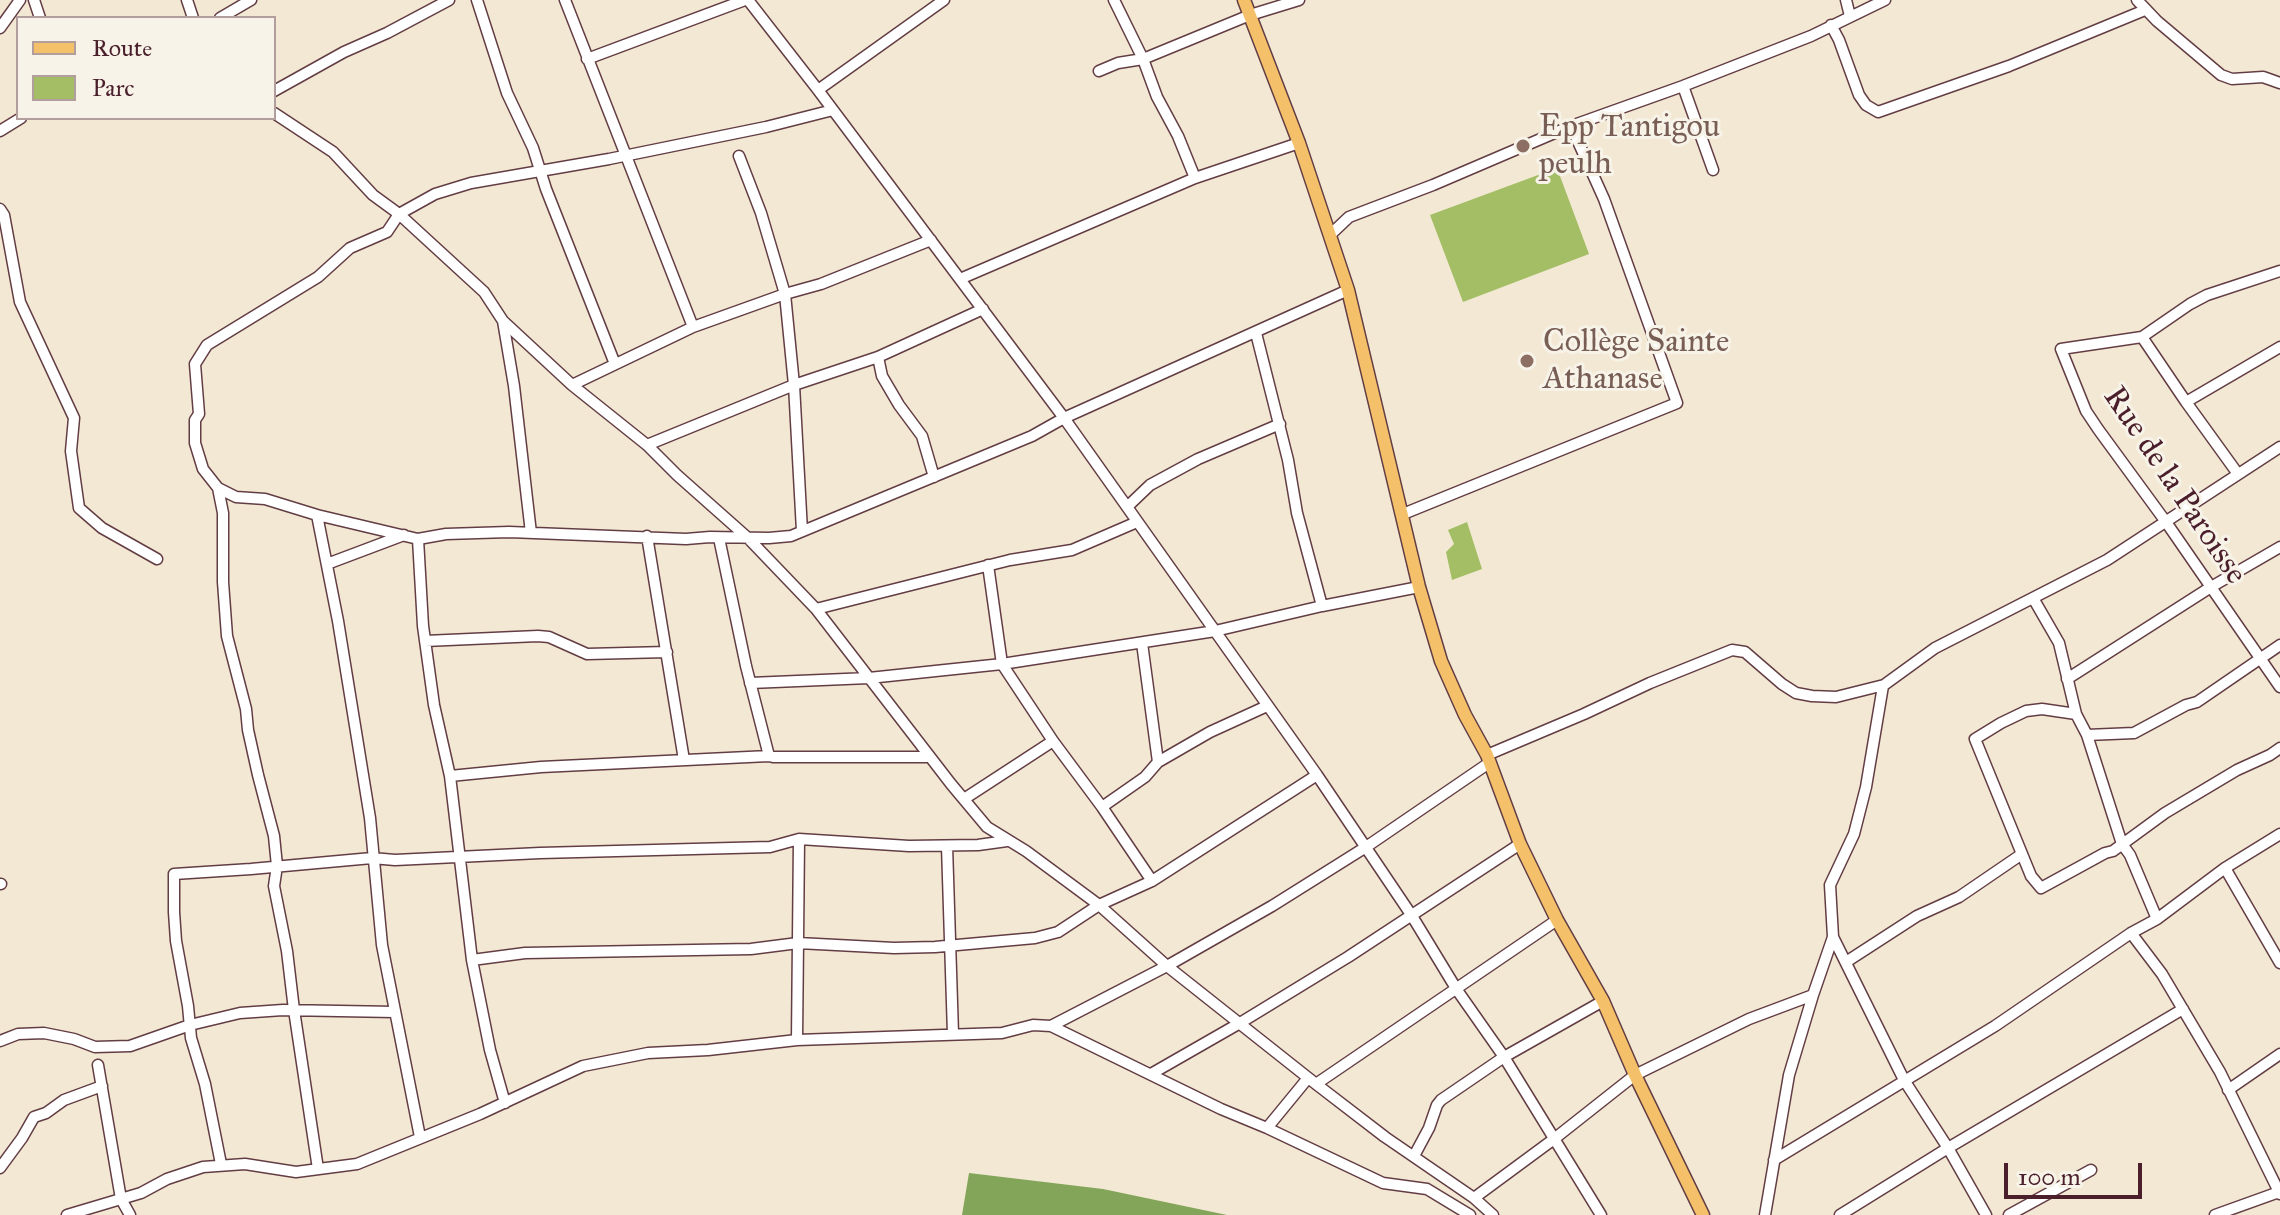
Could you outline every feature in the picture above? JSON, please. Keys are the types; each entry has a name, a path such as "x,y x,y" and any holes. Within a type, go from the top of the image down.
{"main road":[{"path":"1244,0 1299,143 1348,290 1419,587 1441,661 1488,759 1520,844 1557,920 1603,1001 1703,1215"}],"street":[{"path":"0,28 20,0"},
{"path":"223,16 251,0"},
{"path":"276,90 449,0"},
{"path":"477,0 507,93 541,170 567,245 615,364"},
{"path":"565,0 693,327"},
{"path":"587,59 747,0 1064,418 1317,775 1504,1057 1601,1215"},
{"path":"818,90 944,0"},
{"path":"1114,0 1195,178"},
{"path":"1099,71 1118,63 1143,59 1250,15 1299,0"},
{"path":"1846,0 1850,16"},
{"path":"1330,235 1349,217 1571,126 1811,36 1885,0"},
{"path":"2137,0 2221,75 2232,79 2256,76 2280,83"},
{"path":"1831,25 1859,95 1866,105 1878,112 2009,66 2145,10"},
{"path":"1683,86 1713,170"},
{"path":"833,110 624,156 471,183 424,198 399,214 387,232 350,248 318,277 207,345 195,364 199,398 195,443 203,469 218,488 236,497 265,499 418,539 446,534 531,533 686,539 791,536 1032,436 1064,418 1348,290"},
{"path":"276,114 333,152 373,195 399,214 484,292 503,321 572,385 647,445 748,538 816,609 987,827 1026,851 1099,905 1167,966 1312,1081 1493,1215"},
{"path":"0,131 19,120"},
{"path":"1403,514 1677,403 1604,199 1571,126"},
{"path":"960,279 1195,178 1299,143"},
{"path":"739,156 761,213 785,294 794,385 802,531"},
{"path":"0,209 4,215 20,302 74,418 71,451 79,508 102,528 157,559"},
{"path":"572,385 693,327 821,284 931,240"},
{"path":"2238,474 2142,337 2207,295 2280,271"},
{"path":"647,445 794,385 878,357 983,309"},
{"path":"503,321 531,533"},
{"path":"1256,333 1280,424 1297,513 1322,606"},
{"name":"Rue de la Paroisse","path":"2142,337 2061,349 2086,411 2280,687"},
{"path":"2186,402 2280,347"},
{"path":"878,357 882,376 922,436 934,477"},
{"path":"1127,507 1150,485 1198,459 1280,424"},
{"path":"1051,1026 1167,966 1272,906 1366,847 1488,759 1650,683 1732,650 1749,654 1796,693 1836,697 1883,686 1935,648 2107,560 2280,447"},
{"path":"218,488 223,513 227,636 274,836 277,866 274,886 287,951 318,1169"},
{"path":"223,513 236,497"},
{"path":"317,515 370,818 382,945 420,1137"},
{"path":"816,609 988,565 1072,550 1137,522"},
{"path":"327,564 405,535"},
{"path":"647,536 684,760"},
{"path":"719,538 769,756"},
{"path":"418,539 425,641 434,705 450,776 472,960 490,1050 505,1103"},
{"path":"2067,679 2280,547"},
{"path":"988,565 1002,664 1152,881"},
{"path":"750,683 869,678 1002,664 1215,631 1419,587"},
{"path":"2033,598 2059,643 2076,714 2087,735 2122,844 2130,855 2157,919"},
{"path":"425,641 538,636 549,637 587,654 667,652"},
{"path":"1142,643 1158,762"},
{"path":"2087,735 2134,733 2197,702 2280,645"},
{"path":"1765,1215 1789,1075 1833,937 1830,885 1854,834 1871,766 1883,686"},
{"path":"1102,807 1145,777 1158,762 1210,732 1267,706"},
{"path":"2076,714 2042,709 2026,711 1975,739 2031,876 2041,888 2113,851 2165,813 2280,748"},
{"path":"964,799 1053,741"},
{"path":"450,776 541,767 769,756 930,757"},
{"path":"472,960 525,953 751,949 798,943 894,948 1035,938 1058,932 1099,905 1152,881 1317,775"},
{"path":"1774,1160 1995,1026 2131,933 2157,919 2225,868 2280,834"},
{"path":"221,1164 205,1084 191,1038 176,941 174,874 372,858 395,860 770,847 799,839 909,846 978,845 1007,841"},
{"path":"797,1040 799,839"},
{"path":"1151,1074 1240,1023 1412,916 1520,844"},
{"path":"947,846 953,1034"},
{"path":"1846,962 1917,916 1959,897 2022,854"},
{"path":"2225,868 2280,963"},
{"path":"1267,1128 1312,1081 1457,990 1557,920"},
{"path":"2131,933 2162,974 2220,1072 2280,1193 2215,1215"},
{"path":"1833,937 1904,1080 1986,1215"},
{"path":"1474,1198 1635,1075 1749,1019 1813,995"},
{"path":"1414,1156 1441,1100 1504,1057 1603,1001"},
{"path":"1840,1215 2183,1009"},
{"path":"0,1041 18,1034 44,1033 95,1047 130,1046 190,1025 240,1013 294,1010 395,1012"},
{"path":"67,1215 141,1193 167,1179 203,1167 257,1165 296,1172 357,1164 505,1103 583,1066 648,1053 797,1040 1002,1033 1033,1025 1051,1026 1383,1183 1427,1189 1470,1215"},
{"path":"2228,1090 2280,1054"},
{"path":"98,1065 121,1199 130,1215"},
{"path":"0,1168 34,1117 46,1113 64,1100 102,1086"},
{"path":"2009,1215 2091,1170"}],"green space":[{"path":"1557,168 1589,254 1463,302 1430,215"},
{"path":"1467,522 1482,569 1452,580 1446,552 1454,544 1448,530"},
{"path":"969,1173 1103,1189 1227,1215 962,1215"}],"place":[{"name":"Epp Tantigou peulh","path":"1523,146"},
{"name":"Collège Sainte Athanase","path":"1527,361"}]}
